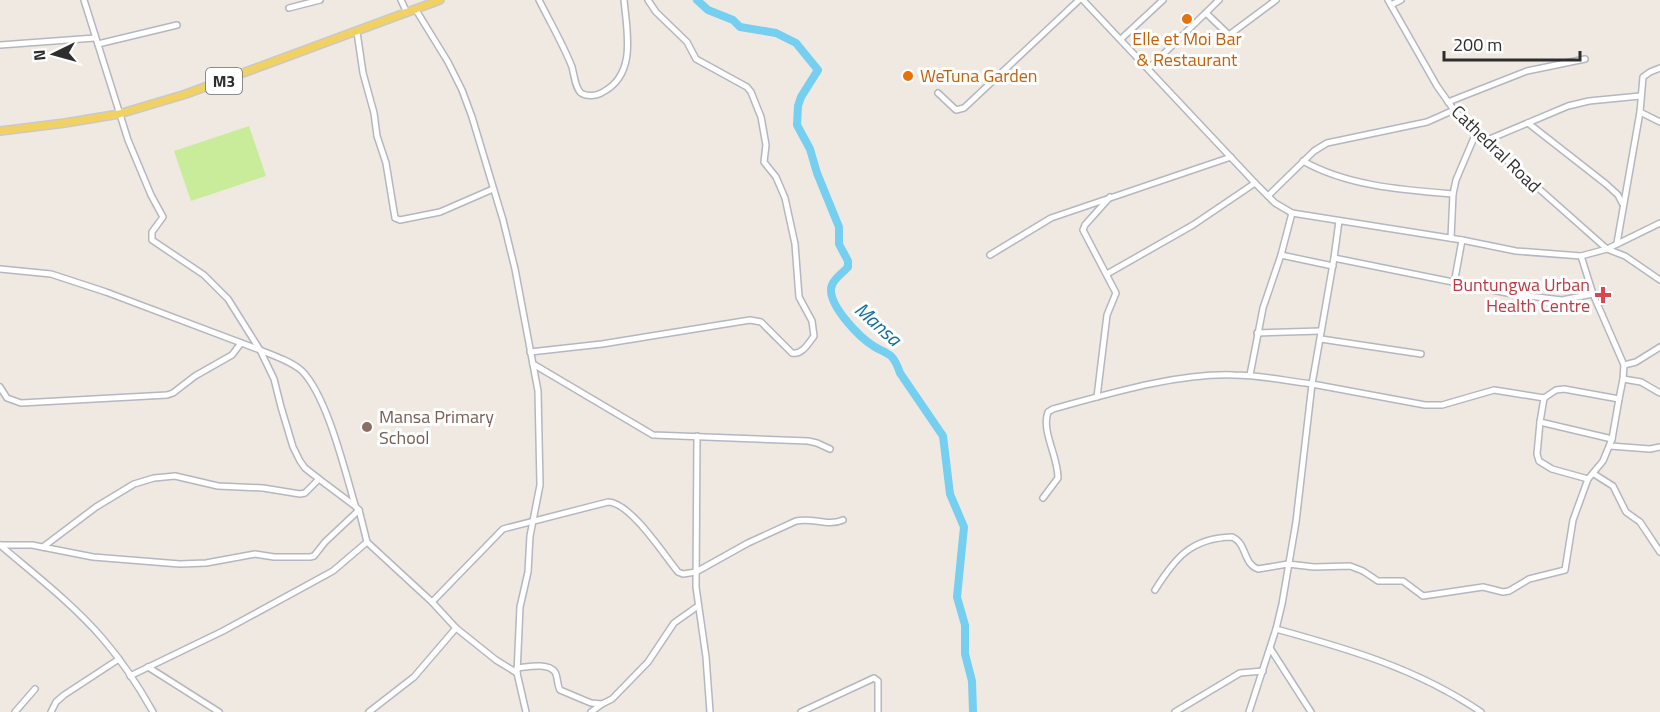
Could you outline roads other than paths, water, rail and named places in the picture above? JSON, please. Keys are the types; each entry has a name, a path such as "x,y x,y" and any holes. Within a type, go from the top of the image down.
{"main road":[{"name":"M3","path":"0,131 119,114 195,91 440,0"}],"street":[{"path":"84,0 119,114 150,195 163,217 152,232 152,240 204,275 218,287 239,314 274,379 293,447 305,468 357,508"},
{"path":"289,8 320,0"},
{"path":"401,0 407,14"},
{"path":"539,0 571,67 579,90 591,96 612,88 620,80 624,69 628,51 624,0"},
{"path":"530,352 602,344 750,320 761,322 792,354 801,352 814,336 815,329 812,321 799,297 795,244 785,198 776,177 764,162 766,145 756,100 747,87 696,59 687,42 656,12 648,0"},
{"path":"938,93 952,108 956,110 964,108 1081,0 1121,39 1268,196 1292,213 1451,238 1516,251 1581,256 1607,249 1660,223"},
{"path":"1121,39 1163,0"},
{"path":"1148,69 1219,0"},
{"path":"1206,13 1229,35 1276,0"},
{"path":"1390,2 1401,0"},
{"name":"Cathedral Road","path":"1390,2 1448,102 1476,134 1607,249 1625,256 1660,280"},
{"path":"416,10 448,62 462,90 493,189 515,269 539,405 540,485 532,522 528,572 520,607 517,670 526,712"},
{"path":"0,45 97,41 177,25"},
{"path":"357,32 363,73 374,113 377,136 386,163 395,218 400,220 440,212 493,189"},
{"path":"1448,102 1527,71 1585,59"},
{"path":"1617,243 1622,203 1640,112 1643,77 1660,68"},
{"path":"1485,141 1568,106 1589,101 1640,96"},
{"path":"1268,196 1314,151 1327,143 1427,122 1454,110"},
{"path":"1640,112 1660,122"},
{"path":"1528,123 1606,184 1618,195 1622,203"},
{"path":"1451,238 1456,180 1476,134"},
{"path":"990,255 1051,218 1231,157"},
{"path":"1303,162 1324,172 1351,180 1453,195"},
{"path":"1107,274 1192,225 1256,183"},
{"path":"1097,397 1107,315 1116,293 1083,230 1088,221 1110,197"},
{"path":"1250,375 1263,308 1292,213"},
{"path":"1249,712 1276,629 1296,522 1312,384 1339,221"},
{"path":"1454,284 1462,240"},
{"path":"1281,255 1333,266"},
{"path":"1155,591 1178,556 1196,545 1225,537 1232,537 1240,543 1253,568 1288,564 1314,567 1350,566 1378,581 1403,581 1423,596 1483,587 1503,592 1509,591 1529,579 1565,570 1574,520 1588,479 1603,461 1610,446 1624,365 1593,294 1581,256"},
{"path":"1334,258 1454,284 1551,299 1573,299 1593,294"},
{"path":"0,269 51,274 106,292 260,350 302,371 327,415 367,542 432,602 456,628 496,660 517,670 550,668 556,674 560,690 591,703 602,704"},
{"path":"1257,333 1321,331"},
{"path":"1321,339 1421,354"},
{"path":"0,387 7,398 21,403 167,395 232,355 241,343"},
{"path":"1624,365 1636,362 1660,347"},
{"path":"532,364 653,435 808,441 830,449"},
{"path":"1043,498 1058,478 1055,456 1048,438 1048,412 1097,397 1192,377 1250,375 1433,406 1494,390 1544,398 1556,390 1564,389 1619,399"},
{"path":"1623,380 1641,382 1660,393"},
{"path":"1544,398 1537,454 1539,461 1552,469 1588,479"},
{"path":"1540,422 1612,439"},
{"path":"697,436 696,572 711,712"},
{"path":"1610,446 1650,449 1660,447"},
{"path":"1594,474 1613,486 1626,512 1640,522 1660,552"},
{"path":"43,547 111,498 134,484 154,478 175,476 218,486 263,488 300,494 305,493 319,480"},
{"path":"432,602 503,529 608,502 614,502 645,529 678,572 683,574 696,572 748,543 796,521 804,519 830,524 843,520"},
{"path":"0,545 32,545 93,557 180,564 206,563 255,554 274,557 310,557 314,556 357,508"},
{"path":"130,676 223,631 333,571 367,542"},
{"path":"0,545 90,625 119,659 153,712"},
{"path":"591,712 612,699 648,662 674,623 698,606"},
{"path":"369,712 414,677 456,628"},
{"path":"1276,629 1357,652 1403,669 1437,684 1481,712"},
{"path":"1270,648 1311,712"},
{"path":"51,712 56,702 64,695 119,659"},
{"path":"148,667 219,712"},
{"path":"1175,712 1240,673 1263,671"},
{"path":"801,712 874,678 878,681 879,686 878,712"},
{"path":"15,712 35,689"}],"waterway":[{"name":"Mansa","path":"697,0 708,10 733,20 740,27 776,33 796,43 818,70 801,97 797,125 810,149 817,173 839,227 839,244 848,261 848,267 833,282 831,292 839,310 853,328 875,347 893,358 900,373 943,436 950,494 964,527 957,597 965,625 965,654 972,681 973,712"}],"place":[{"name":"Elle et Moi Bar & Restaurant","path":"1187,19"},
{"name":"WeTuna Garden","path":"908,76"},
{"name":"Buntungwa Urban Health Centre","path":"1603,295"},
{"name":"Mansa Primary School","path":"367,427"}]}
